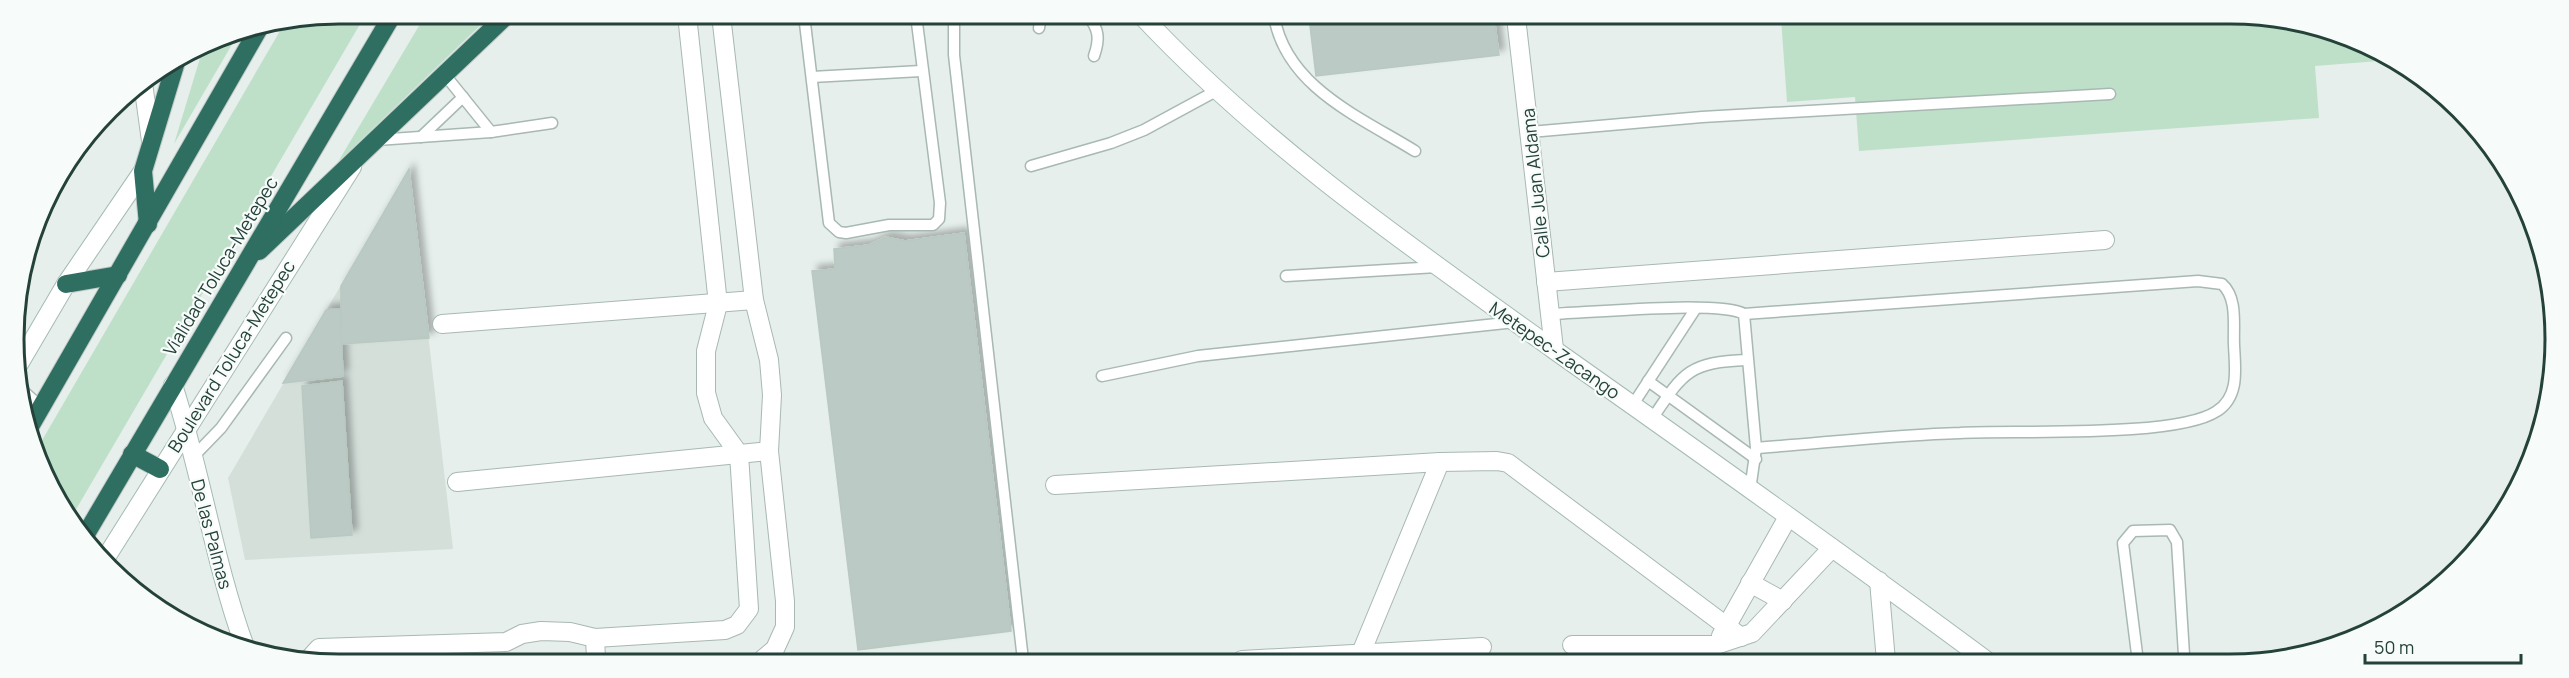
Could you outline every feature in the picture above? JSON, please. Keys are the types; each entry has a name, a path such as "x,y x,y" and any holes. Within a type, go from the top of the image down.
{"highway":[{"name":"Vialidad Toluca-Metepec","path":"88,530 387,24"},
{"path":"243,267 498,24"},
{"path":"34,419 255,36"},
{"path":"148,224 143,171 173,71"},
{"path":"66,284 118,274"},
{"path":"132,454 160,469"}],"street":[{"path":"315,653 319,648 506,650 522,634 541,631 570,632 595,638 725,630 737,625 749,609 739,454 713,418 706,393 706,351 718,304 688,24"},
{"path":"722,24 754,300 769,360 772,395 769,452 785,601 785,627 775,649 769,654"},
{"name":"Metepec-Zacango","path":"1150,24 1216,91 1385,230 1978,654"},
{"name":"Calle Juan Aldama","path":"1517,24 1554,349"},
{"path":"143,92 151,141"},
{"name":"Boulevard Toluca-Metepec","path":"108,554 360,155"},
{"path":"25,354 66,284 143,171"},
{"path":"1546,282 2105,240"},
{"path":"442,324 754,300"},
{"name":"De las Palmas","path":"173,386 187,428 192,458 243,638"},
{"path":"458,482 769,452"},
{"path":"1055,485 1440,462 1497,461 1516,468 1741,637"},
{"path":"1361,653 1440,462"},
{"path":"1716,645 1788,517"},
{"path":"1572,645 1716,645 1752,633 1832,548"},
{"path":"1879,581 1885,654"},
{"path":"1750,583 1782,601"},
{"path":"595,638 596,654"},
{"path":"1344,654 1482,647"}],"lane":[{"path":"805,24 829,223 839,232 889,225 933,225 939,219 940,203 916,24"},
{"path":"954,24 954,55 1022,654"},
{"path":"1039,28 1040,24"},
{"path":"1094,56 1100,41 1095,24"},
{"path":"1276,24 1280,40 1305,78 1322,93 1415,151"},
{"path":"812,77 921,71"},
{"path":"445,75 491,132"},
{"path":"1031,166 1133,134 1216,91"},
{"path":"1530,132 1702,117 2110,94"},
{"path":"421,137 463,97"},
{"path":"377,140 491,132 552,123"},
{"path":"1286,276 1437,267"},
{"path":"1550,314 1696,308 1736,310 1744,314 2198,281 2222,285 2232,298 2236,381 2229,400 2217,412 2186,422 2152,428 1959,433 1756,453 1667,396 1648,381"},
{"path":"1632,405 1696,308"},
{"path":"1744,314 1746,360 1756,453 1750,490"},
{"path":"1102,376 1198,356 1515,322"},
{"path":"192,458 221,428 286,338"},
{"path":"1652,419 1683,375 1696,367 1721,361 1746,360"},
{"path":"29,397 41,407"},
{"path":"2137,654 2123,543 2133,531 2164,530 2170,530 2177,542 2184,654"}],"shaded area":[{"path":"409,169 453,549 245,560 228,478"}],"green space":[{"path":"360,24 75,511 56,478 41,441 281,30 318,25"},
{"path":"420,24 482,24 338,162"},
{"path":"1781,24 2251,25 2312,35 2351,48 2379,61 2315,66 2319,118 1859,151 1855,97 1787,102"},
{"path":"233,43 174,144 201,56"}],"building":[{"path":"1310,24 1495,24 1499,55 1316,76"},
{"path":"409,169 429,338 341,344 341,286"},
{"path":"964,233 1011,631 858,650 812,271 835,269 834,249 869,245 886,237 905,241"},
{"path":"340,309 343,376 283,383 326,310"},
{"path":"342,381 352,535 311,538 302,386"}]}
